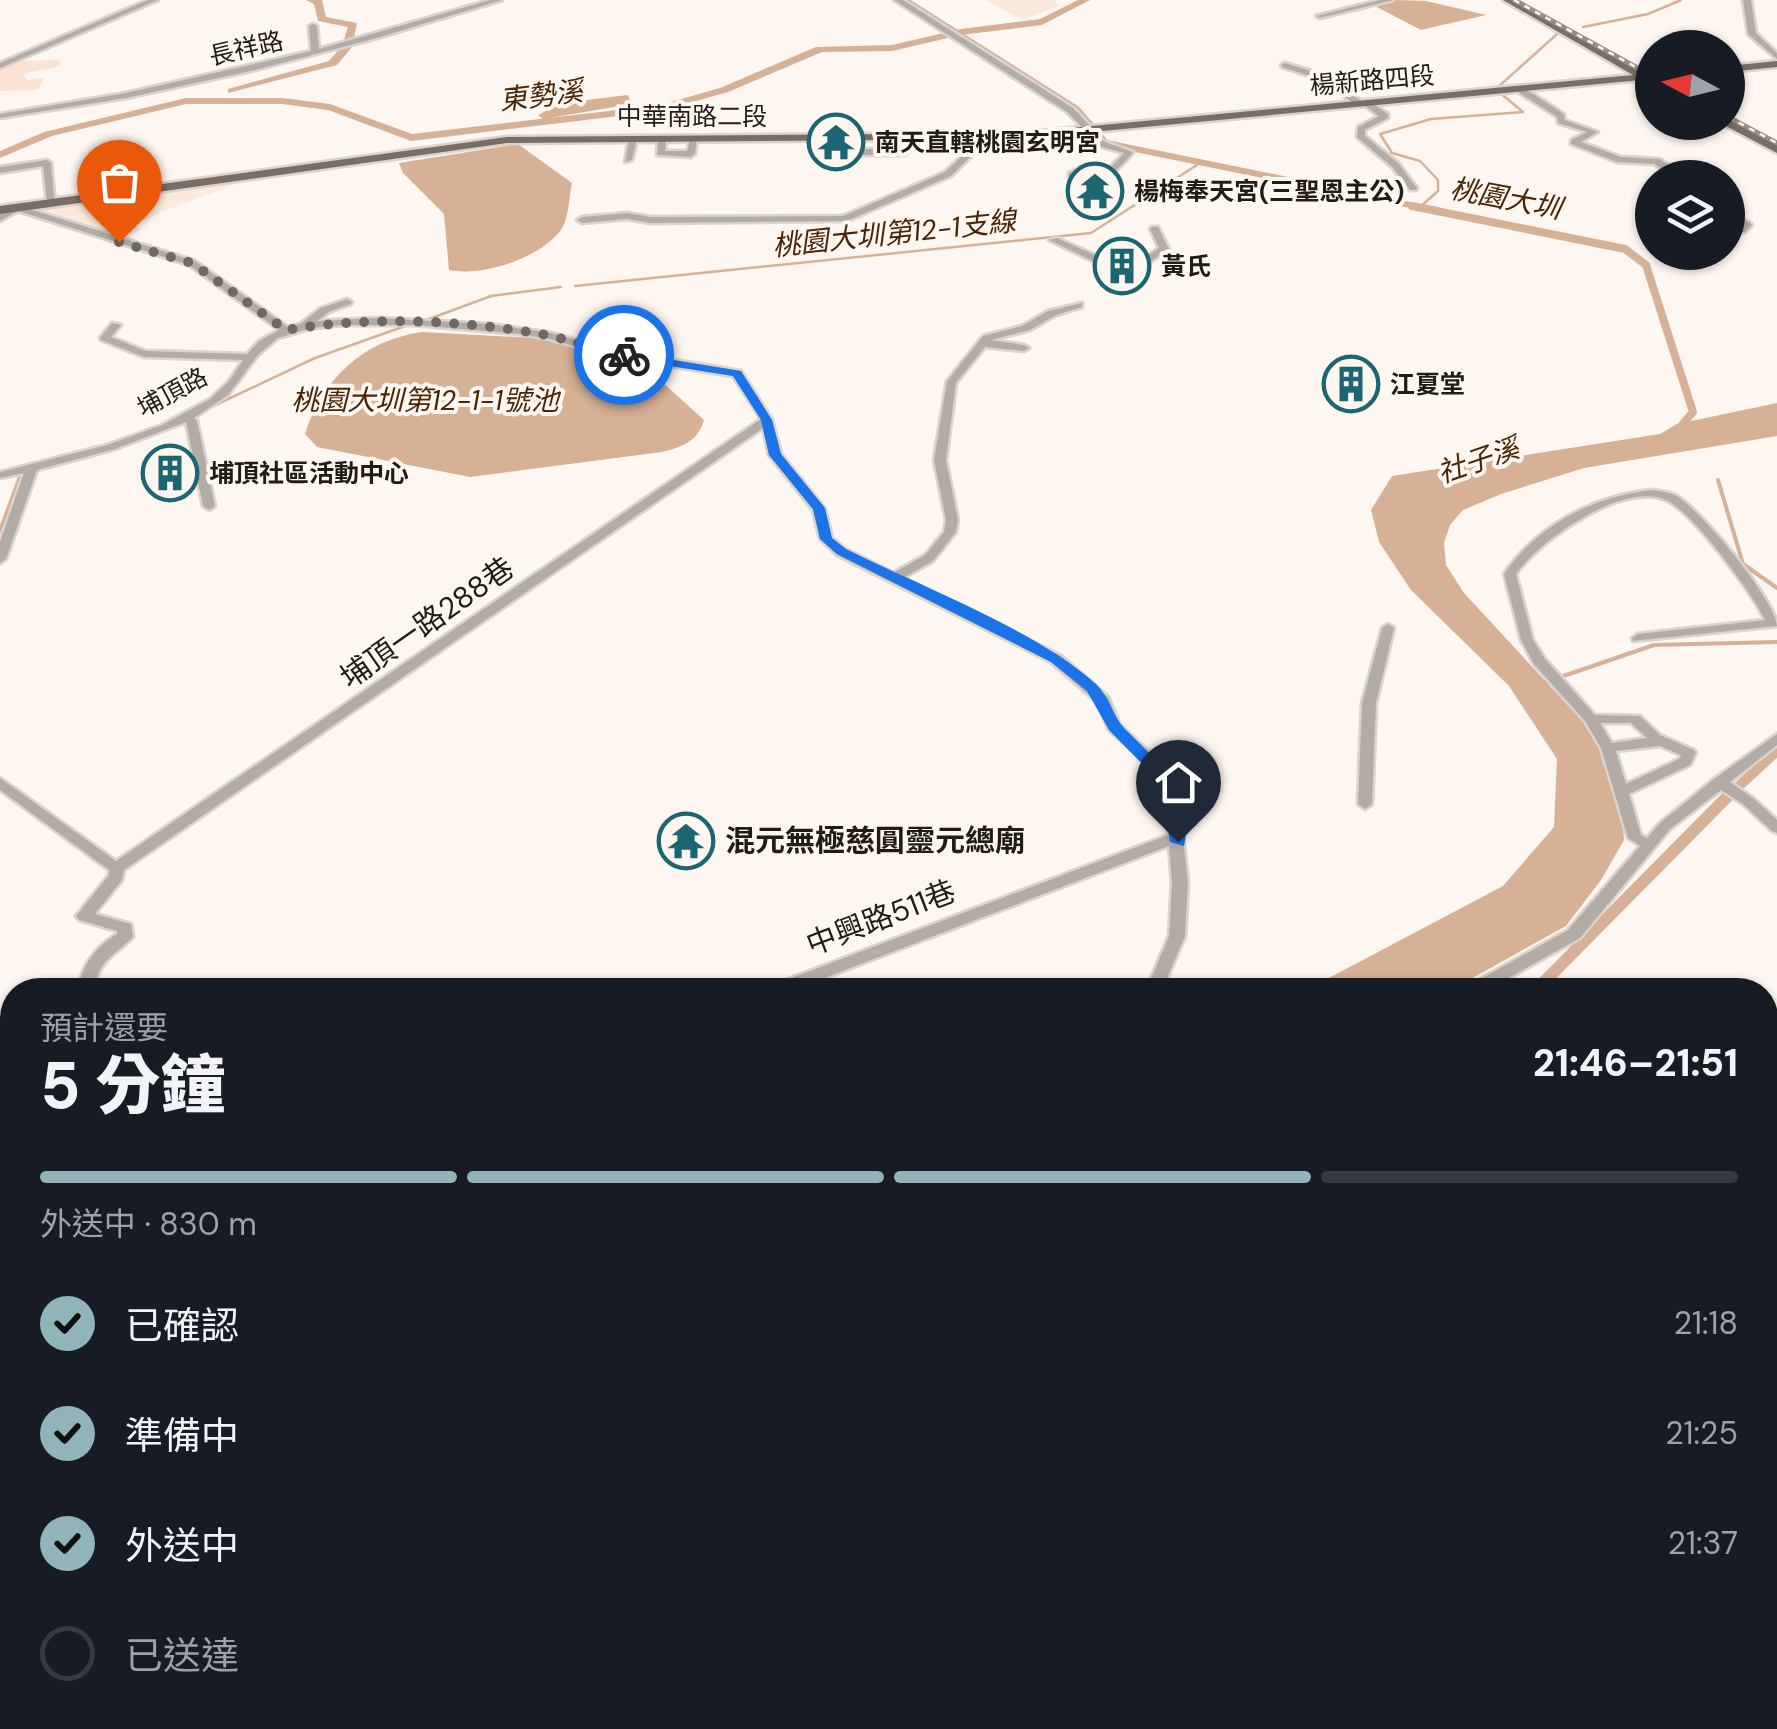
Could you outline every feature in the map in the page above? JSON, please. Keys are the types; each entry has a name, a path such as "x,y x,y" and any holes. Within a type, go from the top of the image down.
{"main road":[{"path":"1508,0 1635,68"},
{"path":"1523,0 1635,67"},
{"path":"1745,66 1777,60"},
{"name":"楊新路四段","path":"1089,130 1635,77"},
{"path":"1745,119 1777,136"},
{"name":"中華南路二段","path":"0,214 52,202 499,141 986,138 1089,130"},
{"path":"1745,132 1777,150"}],"street":[{"path":"0,66 154,0"},
{"name":"長祥路","path":"0,116 109,102 315,52 498,0"},
{"path":"898,0 1070,110 1102,144 1129,152 1113,173 1083,180 1072,175 1086,168"},
{"path":"1320,16 1389,0"},
{"path":"1747,0 1752,34 1777,60"},
{"path":"313,26 315,52"},
{"path":"1285,64 1321,77 1385,116 1361,129 1361,137 1395,165 1413,188"},
{"path":"1518,88 1561,116 1561,121 1594,132 1574,142 1620,160 1635,160"},
{"path":"819,152 900,153 908,150 906,138"},
{"path":"582,220 618,220 636,215 650,220 844,219 948,174 986,138"},
{"path":"628,160 633,139"},
{"path":"662,139 660,153 691,154 694,139"},
{"path":"0,170 47,163 52,202"},
{"path":"18,208 192,263 286,330 370,321 540,334 592,350 737,373 766,420 775,455 819,508 826,539 841,552 1056,659 1092,688 1103,700 1114,727 1152,760 1172,802 1180,882 1177,936 1159,978"},
{"path":"1054,240 1105,263 1108,271 1129,274 1164,249 1155,228"},
{"path":"302,328 325,310 347,302"},
{"path":"894,577 930,558 950,532 952,520 940,460 951,383 996,332 1026,328 1052,313 1078,306"},
{"path":"116,325 105,338 144,354 246,357"},
{"name":"埔頂路","path":"0,476 120,444 216,400 246,357 286,330"},
{"path":"983,344 1024,348"},
{"path":"184,416 192,421 209,506"},
{"name":"埔頂一路288巷","path":"116,868 766,420"},
{"path":"0,559 32,468"},
{"path":"1638,638 1774,623 1688,511 1656,493 1625,496 1575,516 1513,568 1513,591 1528,640 1548,672 1592,719 1624,791 1634,838 1648,844"},
{"path":"1365,804 1369,702 1388,628"},
{"path":"1592,719 1632,718 1662,741 1684,749 1690,759 1624,791"},
{"path":"1495,978 1574,934 1648,844 1696,799 1728,787 1777,738"},
{"path":"1608,748 1662,741"},
{"path":"0,782 116,868 116,876 84,916 119,924 125,928 124,937 102,952 91,978"},
{"path":"1728,787 1777,828"},
{"name":"中興路511巷","path":"808,978 1175,838"}],"shaded area":[{"path":"986,0 1053,0 1061,5 1022,20"},
{"path":"59,60 60,66 23,74 27,80 44,78 38,90 0,91 0,67 13,61"},
{"path":"253,178 168,209 133,226 141,229 117,239 24,209"}],"water":[{"path":"1394,0 1426,1 1486,15 1421,30 1373,5"},
{"path":"628,95 632,104 543,119 538,115 561,103"},
{"path":"518,144 572,183 564,225 552,240 510,263 478,271 449,270 444,214 403,173 399,163"},
{"name":"桃園大圳第12-1-1號池","path":"422,332 554,339 611,365 667,368 661,381 704,420 689,442 662,452 470,477 317,447 305,434 322,396 334,380 364,353 401,336"},
{"path":"1777,403 1777,436 1584,468 1501,494 1463,510 1450,525 1444,543 1446,565 1464,593 1599,739 1620,791 1624,840 1601,880 1566,926 1473,978 1329,978 1503,886 1554,827 1557,759 1509,686 1411,590 1379,542 1371,510 1392,476 1660,434 1677,424"}],"waterway":[{"path":"232,91 333,63 347,47 354,25 321,19 319,2 311,0"},
{"name":"桃園大圳","path":"905,0 1077,109 1106,143 1425,208"},
{"name":"東勢溪","path":"0,155 48,134 186,101 282,101 330,107 411,138 661,108 724,90 820,49 892,48 961,32 1042,22 1085,0"},
{"path":"1583,27 1648,14 1681,0"},
{"path":"1497,88 1557,34"},
{"path":"1420,207 1438,191 1438,180 1420,161 1392,153 1380,134 1431,119 1523,112 1499,92"},
{"name":"桃園大圳第12-1支線","path":"575,286 1091,233 1197,165"},
{"name":"桃園大圳","path":"1412,206 1625,249 1646,265 1693,412 1674,434"},
{"name":"桃園大圳第12-1支線","path":"421,322 491,296 561,287"},
{"name":"桃園大圳第12-1支線","path":"205,410 315,358 408,325"},
{"path":"0,531 21,474 26,472"},
{"path":"1718,480 1743,564 1777,588"},
{"name":"社子溪","path":"1543,683 1654,645 1777,642"},
{"path":"1727,797 1777,751"},
{"path":"1548,978 1727,797"}],"railway":[{"path":"1514,0 1635,67"},
{"path":"1745,126 1777,143"}],"way so far":[{"path":"119,242 192,263 266,320 286,330 370,321 444,325 540,334 624,355"}],"place":[{"name":"南天直轄桃園玄明宮","path":"836,142"},
{"name":"楊梅奉天宮(三聖恩主公)","path":"1095,191"},
{"name":"黃氏","path":"1122,266"},
{"name":"江夏堂","path":"1351,384"},
{"name":"埔頂社區活動中心","path":"170,473"},
{"name":"混元無極慈圓靈元總廟","path":"686,841"}],"route":[{"path":"624,355 697,370 737,373 774,436 775,455 789,477 819,508 826,539 841,552 1056,659 1092,688 1103,700 1114,727 1152,760 1161,776 1172,802 1178,842"}]}
